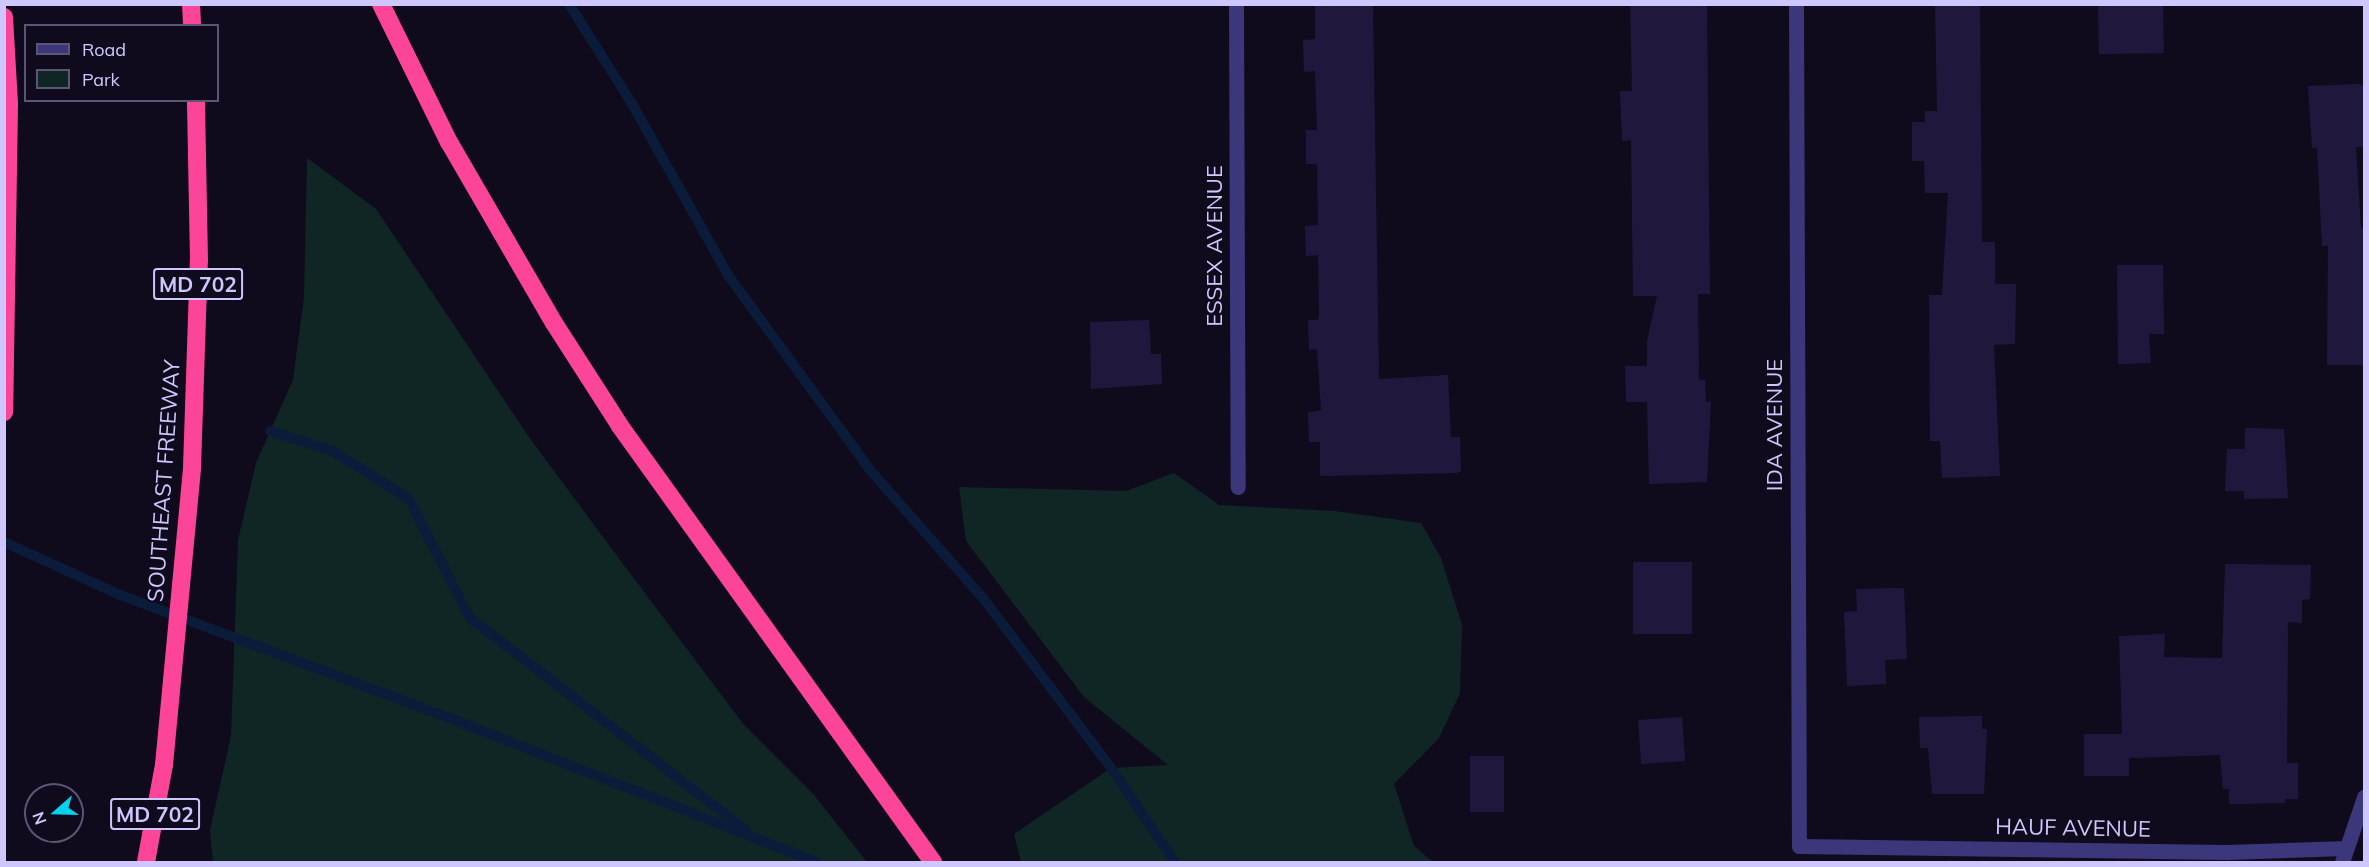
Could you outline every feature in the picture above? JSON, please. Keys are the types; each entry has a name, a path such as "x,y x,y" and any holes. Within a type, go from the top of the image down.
{"highway":[{"path":"191,4 192,24"},
{"path":"381,4 449,142 554,323 620,426 933,862"},
{"path":"4,17 9,105 4,412"},
{"name":"SOUTHEAST FREEWAY","path":"146,862 164,765 192,468 199,260 196,102"}],"street":[{"name":"ESSEX AVENUE","path":"1236,4 1238,487"},
{"name":"IDA AVENUE","path":"1796,4 1799,846"},
{"path":"2344,855 2364,797"},
{"name":"HAUF AVENUE","path":"1799,846 2344,855"}],"green space":[{"path":"307,158 376,209 531,440 744,725 814,795 867,862 213,862 210,830 231,736 238,540 256,463 293,380 304,297"},
{"path":"1174,473 1219,505 1335,511 1421,523 1441,558 1462,625 1460,693 1439,738 1394,784 1414,846 1433,862 1021,862 1014,834 1111,768 1168,765 1084,697 966,541 959,487 1126,491"}],"building":[{"path":"1315,4 1373,4 1379,379 1448,375 1451,437 1460,437 1461,471 1457,473 1320,476 1320,442 1309,442 1308,413 1321,410 1317,349 1309,350 1308,320 1318,320 1319,316 1318,255 1306,256 1305,226 1318,225 1317,164 1306,164 1306,130 1317,130 1315,71 1304,72 1303,40 1315,39"},
{"path":"1630,4 1707,4 1710,294 1698,294 1699,380 1705,380 1706,402 1711,402 1707,482 1649,484 1647,402 1626,402 1625,366 1647,366 1647,341 1657,296 1633,296 1631,140 1622,141 1620,91 1632,91"},
{"path":"1935,4 1980,4 1982,242 1995,242 1995,284 2016,284 2015,344 1994,345 2000,476 1942,478 1940,441 1930,441 1929,295 1942,295 1948,193 1925,193 1924,161 1912,161 1912,122 1925,122 1925,111 1937,111"},
{"path":"2163,5 2164,53 2099,54 2098,6"},
{"path":"2359,84 2364,86 2364,147 2356,147 2361,228 2364,228 2364,365 2327,365 2328,246 2322,246 2317,148 2312,148 2308,86"},
{"path":"2117,265 2163,265 2164,334 2149,334 2151,363 2118,364"},
{"path":"1149,320 1151,354 1161,354 1162,384 1091,389 1090,322"},
{"path":"2245,428 2284,429 2288,498 2244,499 2244,491 2225,491 2227,449 2245,449"},
{"path":"1633,562 1692,562 1692,634 1633,634"},
{"path":"2225,564 2311,565 2310,599 2302,600 2302,623 2288,622 2287,763 2298,763 2298,799 2285,799 2285,803 2229,804 2229,789 2223,789 2220,755 2129,758 2129,776 2084,776 2084,734 2122,734 2119,636 2165,634 2164,657 2222,658"},
{"path":"1904,588 1907,659 1885,660 1886,684 1847,686 1844,612 1857,611 1856,589"},
{"path":"1982,716 1982,729 1987,729 1984,794 1932,794 1928,748 1920,748 1919,717"},
{"path":"1682,717 1685,761 1641,764 1638,720"},
{"path":"1470,756 1504,756 1504,812 1470,812"}],"waterway":[{"path":"569,4 631,102 728,275 870,470 983,598 1111,768 1175,862"},
{"path":"270,431 333,451 409,499 469,617 747,831"},
{"path":"4,542 118,594 439,714 816,862"}]}
